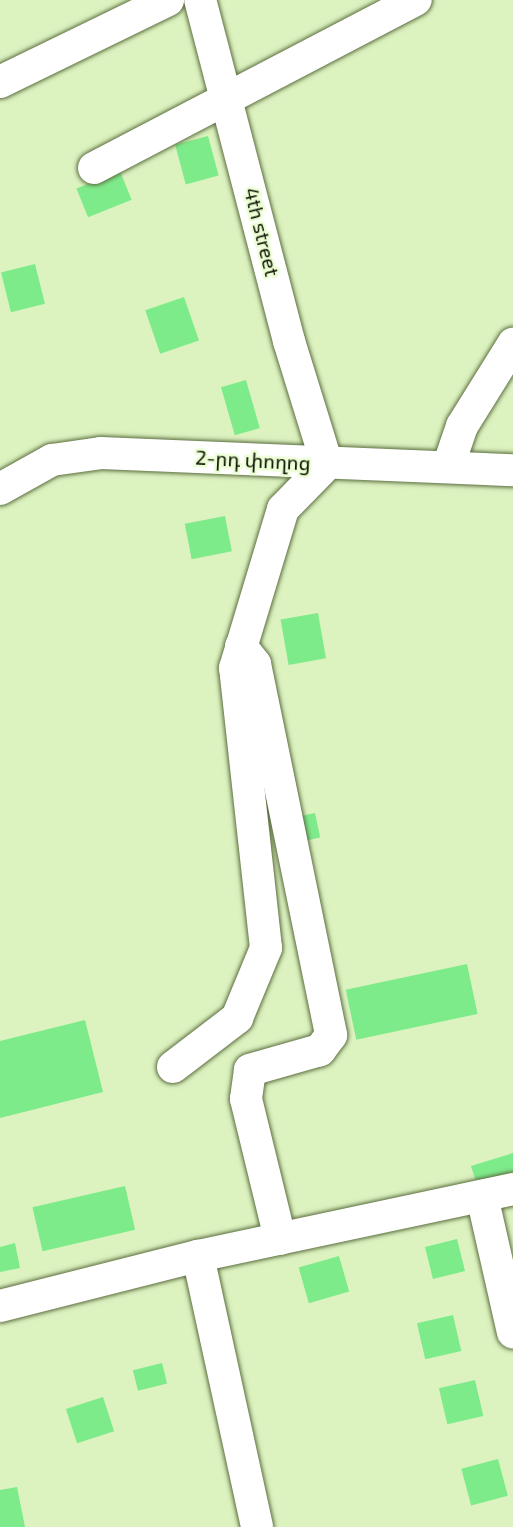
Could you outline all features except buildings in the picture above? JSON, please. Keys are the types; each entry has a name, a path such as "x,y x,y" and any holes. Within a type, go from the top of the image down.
{"street":[{"path":"0,82 168,0"},
{"name":"4th street","path":"200,0 228,99 289,342 327,464"},
{"path":"94,168 416,0"},
{"path":"449,464 462,426 513,344"},
{"name":"2-րդ փողոց","path":"0,489 52,460 101,453 327,464 449,464 513,470"},
{"path":"173,1067 237,1018 266,948 235,668 283,509 327,464"},
{"path":"241,646 255,664 332,1035 320,1050 250,1070 246,1099 280,1239"},
{"path":"0,1306 198,1256 513,1190"},
{"path":"482,1196 513,1333"},
{"path":"198,1256 257,1527"}]}
